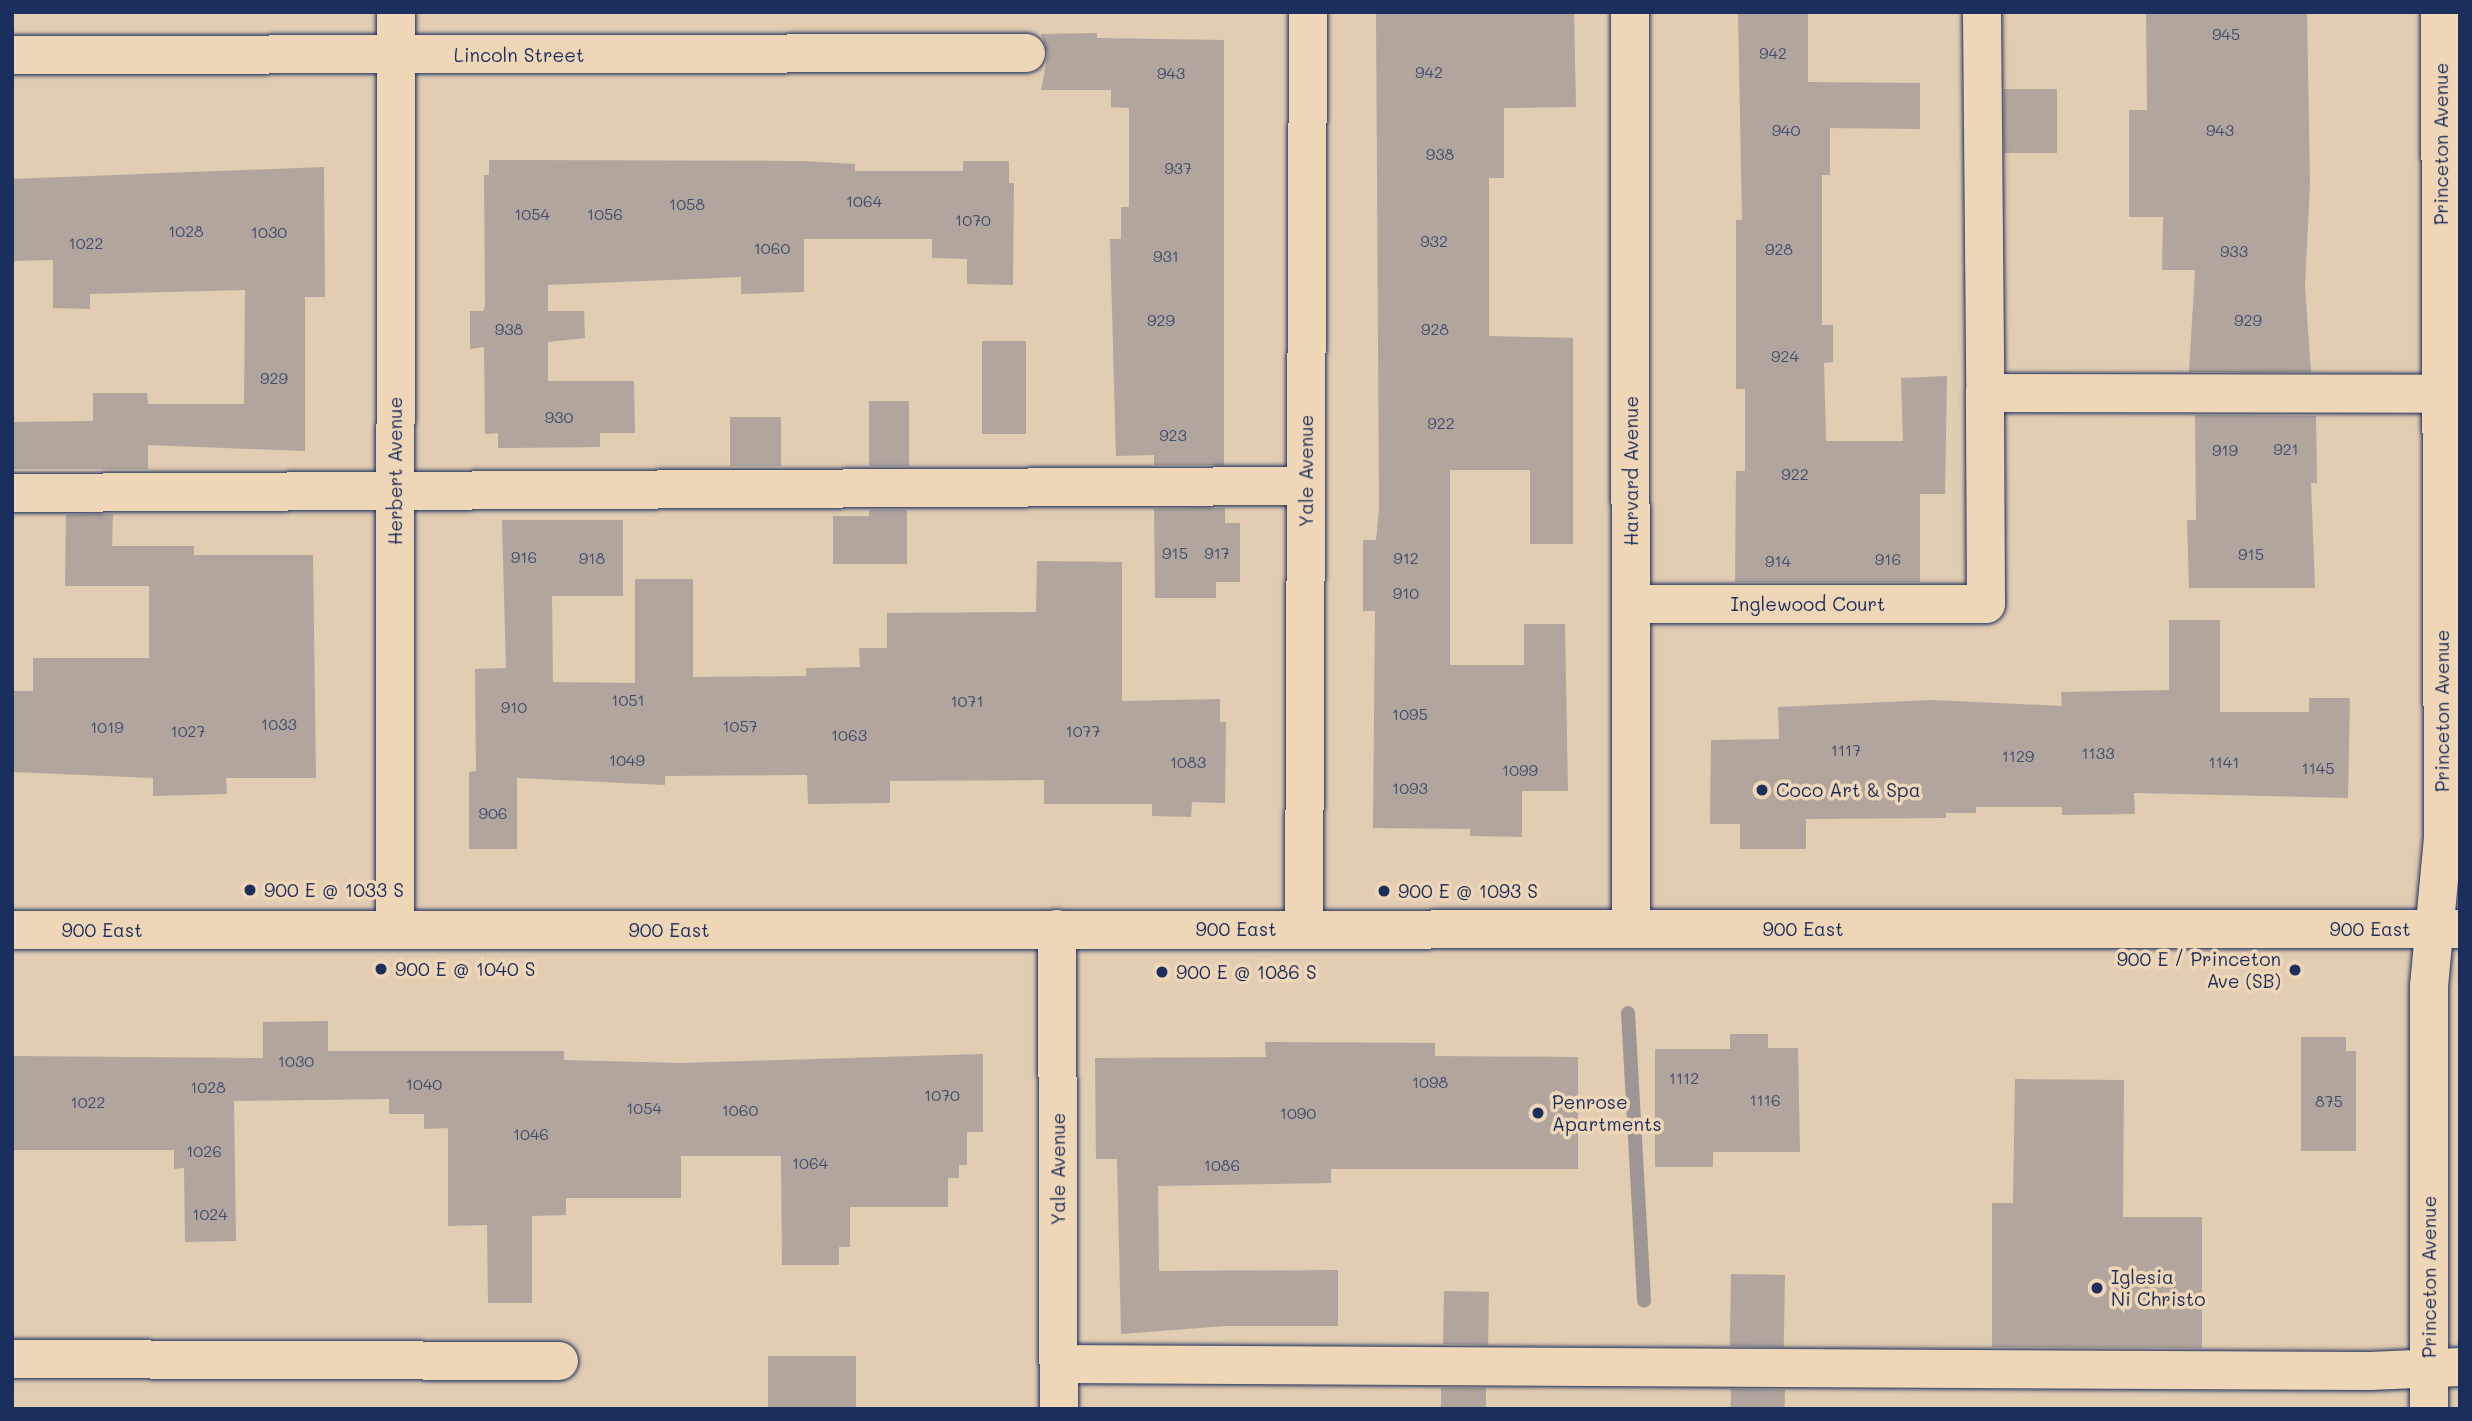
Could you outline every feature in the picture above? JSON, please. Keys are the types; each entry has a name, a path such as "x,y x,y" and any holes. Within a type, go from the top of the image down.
{"street":[{"name":"Herbert Avenue","path":"395,930 396,12"},
{"name":"Yale Avenue","path":"1304,929 1308,12"},
{"name":"Harvard Avenue","path":"1630,12 1631,929"},
{"path":"1982,12 1985,393 2441,394"},
{"name":"Princeton Avenue","path":"2429,1409 2445,1368 2429,986 2447,929 2443,839 2440,12"},
{"name":"Lincoln Street","path":"12,55 1026,53"},
{"name":"Inglewood Court","path":"1631,604 1986,604 1985,393"},
{"path":"12,493 1306,486"},
{"name":"Yale Avenue","path":"1057,929 1059,1409"},
{"name":"900 East","path":"12,930 2447,929"},
{"path":"12,1359 559,1361"},
{"path":"1059,1364 2445,1368"}],"building":[{"path":"1376,12 1574,12 1576,107 1504,108 1504,178 1489,178 1489,336 1573,338 1573,544 1530,544 1530,470 1450,470 1450,665 1524,665 1524,624 1565,624 1568,791 1522,791 1522,837 1470,836 1470,829 1373,828 1375,611 1363,611 1363,540 1376,540 1379,509"},
{"path":"1738,12 1808,12 1808,82 1920,83 1920,129 1830,128 1830,175 1822,175 1822,325 1833,325 1833,362 1824,363 1826,441 1903,441 1901,378 1947,376 1945,494 1920,494 1920,582 1735,582 1736,471 1745,471 1745,389 1736,389 1736,220 1742,220"},
{"path":"2146,12 2307,12 2310,184 2305,286 2311,372 2189,372 2195,270 2162,270 2163,217 2129,217 2129,110 2147,110"},
{"path":"1097,33 1097,38 1224,40 1224,465 1154,465 1154,455 1116,456 1110,239 1121,239 1121,207 1129,207 1129,108 1111,107 1111,90 1041,90 1048,54 1041,34"},
{"path":"2004,89 2057,89 2057,153 2004,153"},
{"path":"489,160 804,161 855,164 855,171 963,171 963,161 1009,161 1009,183 1014,183 1013,285 967,284 967,259 932,258 932,239 804,239 804,292 741,294 741,277 548,285 548,311 584,311 585,338 548,342 548,381 634,381 635,433 600,433 600,447 498,448 498,433 485,434 484,347 470,349 470,311 483,311 485,305 484,175 489,175"},
{"path":"324,167 325,297 305,297 305,451 148,445 148,469 12,469 12,422 93,421 93,393 147,393 148,404 244,404 245,290 90,294 90,309 53,308 53,260 12,261 12,179"},
{"path":"982,341 1026,341 1026,434 982,434"},
{"path":"869,401 909,401 909,466 869,466"},
{"path":"2195,415 2316,416 2317,483 2311,483 2315,588 2189,588 2187,520 2196,520"},
{"path":"730,417 781,417 781,466 730,466"},
{"path":"1225,508 1225,523 1240,523 1240,582 1216,582 1216,598 1155,598 1154,509"},
{"path":"869,510 907,510 907,564 833,564 833,516 869,516"},
{"path":"113,514 112,546 194,546 194,555 313,555 316,778 226,778 227,794 153,796 153,778 12,772 12,691 33,691 33,658 149,658 149,586 65,586 66,515"},
{"path":"502,520 623,520 623,596 552,596 553,682 635,683 635,579 693,579 693,677 806,676 806,668 860,667 859,648 887,648 887,613 1036,612 1037,561 1122,562 1122,701 1220,699 1220,722 1226,722 1225,803 1192,802 1191,817 1152,816 1152,804 1044,804 1044,780 890,781 890,803 808,804 807,775 665,776 665,785 517,778 517,849 469,849 469,772 476,771 475,669 506,668"},
{"path":"2169,620 2220,620 2220,712 2309,712 2309,698 2350,698 2348,798 2134,793 2135,814 2062,815 2062,807 1976,807 1976,813 1946,813 1946,818 1806,819 1806,849 1740,849 1740,824 1710,824 1711,740 1779,739 1778,707 1932,700 2062,706 2061,692 2169,690"},
{"path":"328,1021 328,1051 564,1051 564,1060 681,1063 983,1054 983,1132 967,1132 967,1165 959,1165 959,1178 948,1178 948,1207 850,1207 850,1247 839,1247 839,1265 782,1265 781,1156 681,1156 681,1198 566,1198 566,1215 532,1216 532,1303 488,1303 487,1225 448,1226 448,1128 424,1129 424,1114 389,1114 389,1099 234,1101 236,1241 185,1242 184,1168 174,1169 174,1150 12,1150 12,1056 263,1058 263,1022"},
{"path":"1730,1034 1768,1034 1768,1048 1798,1048 1800,1152 1713,1152 1713,1167 1655,1167 1655,1049 1730,1049"},
{"path":"2301,1037 2346,1037 2346,1051 2356,1051 2356,1151 2301,1151"},
{"path":"1265,1042 1435,1043 1435,1056 1578,1057 1578,1169 1331,1169 1331,1183 1158,1186 1159,1271 1338,1270 1338,1326 1225,1326 1121,1334 1117,1159 1096,1159 1095,1058 1266,1057"},
{"name":"Iglesia Ni Christo","path":"2015,1079 2124,1080 2123,1217 2202,1217 2202,1348 1992,1347 1992,1203 2013,1203"},
{"path":"1731,1274 1785,1275 1784,1347 1730,1346"},
{"path":"1444,1291 1489,1292 1488,1345 1443,1344"},
{"path":"768,1356 856,1356 856,1409 768,1409"},
{"path":"1441,1388 1486,1388 1486,1409 1441,1409"},
{"path":"1731,1389 1785,1390 1785,1409 1731,1409"}],"waterway":[{"path":"1628,1013 1644,1301"}],"place":[{"name":"Coco Art & Spa","path":"1762,790"},
{"name":"900 E @ 1033 S","path":"250,890"},
{"name":"900 E @ 1093 S","path":"1384,891"},
{"name":"900 E @ 1040 S","path":"381,969"},
{"name":"900 E / Princeton Ave (SB)","path":"2295,970"},
{"name":"900 E @ 1086 S","path":"1162,972"},
{"name":"Penrose Apartments","path":"1538,1113"},
{"name":"Iglesia Ni Christo","path":"2097,1288"}]}
